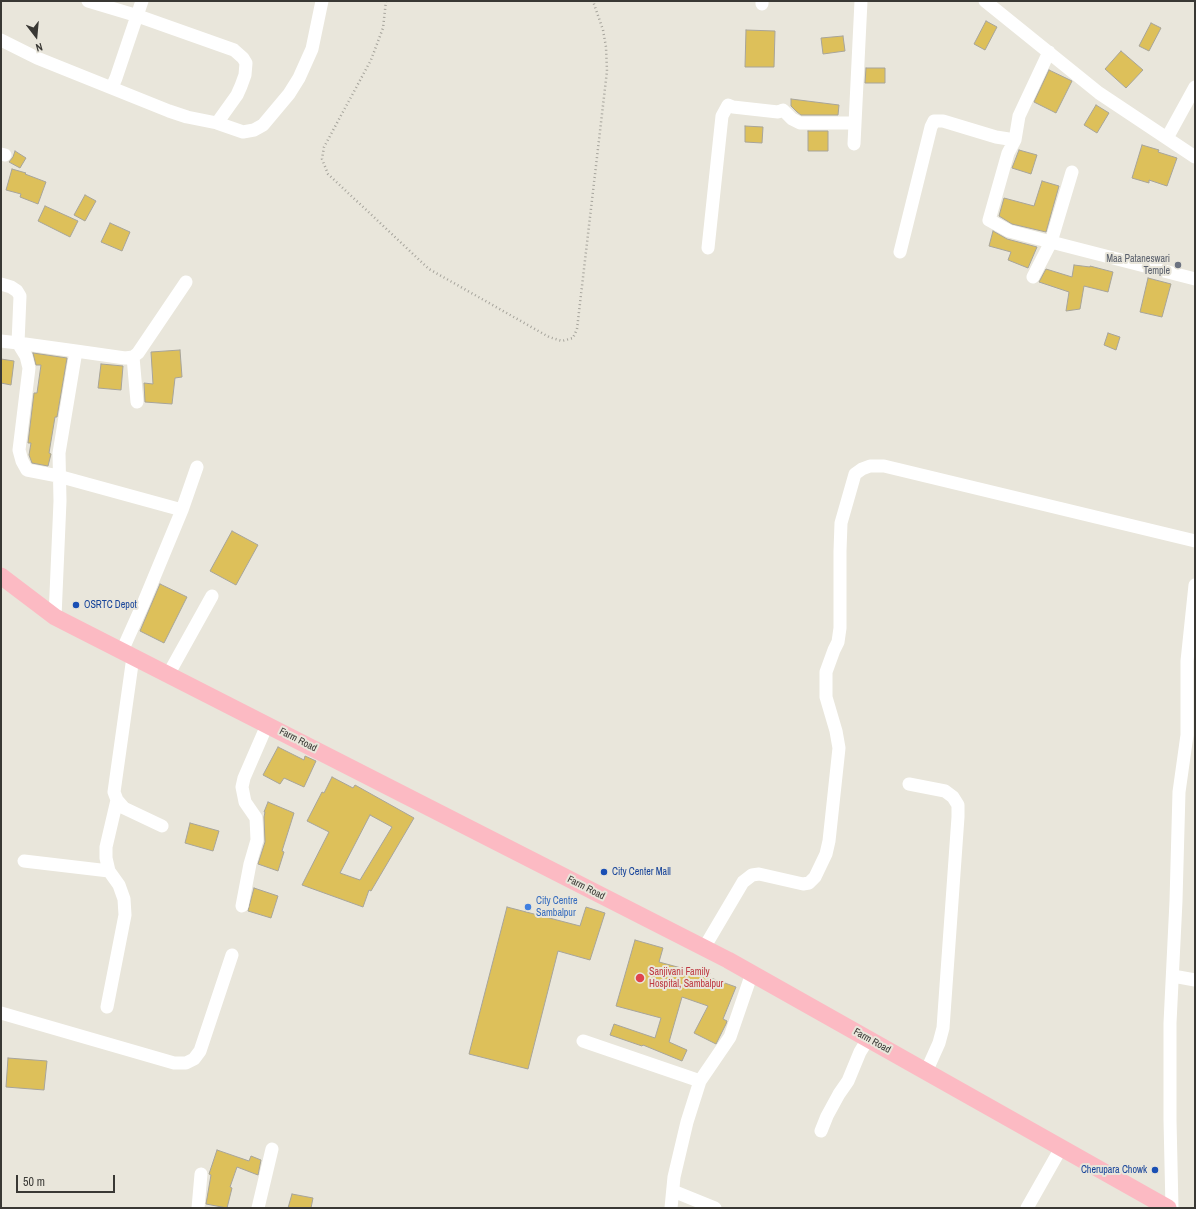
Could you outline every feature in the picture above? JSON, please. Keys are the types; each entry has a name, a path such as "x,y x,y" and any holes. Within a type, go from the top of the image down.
{"main road":[{"name":"Farm Road","path":"1,576 55,616 752,973 1168,1208"}],"street":[{"path":"88,1 138,16 234,50 243,58 246,63 241,86 237,95 217,123"},
{"path":"112,87 142,1"},
{"path":"1,40 37,58 169,111 217,123 242,132 254,130 263,125 289,94 300,78 312,49 322,1"},
{"path":"854,144 861,1"},
{"path":"985,1 1099,92 1195,157"},
{"path":"1049,52 1019,116 1015,140 1008,153 989,220 1009,231 1195,279"},
{"path":"1167,138 1195,87"},
{"path":"708,248 722,116 728,105 733,107 778,112 783,110 792,119 800,122 855,123"},
{"path":"900,252 930,127 934,121 943,121 996,137 1015,140"},
{"path":"1033,277 1051,242 1072,172"},
{"path":"1,341 126,358 133,357 138,353 186,282"},
{"path":"1,284 11,287 17,291 20,296 18,343 26,356 29,368 19,450 22,461 27,470 58,476 182,510"},
{"path":"55,616 60,501 58,476 59,453 76,351"},
{"path":"133,357 137,402"},
{"path":"704,948 743,882 747,878 752,875 760,874 803,884 809,883 815,878 826,854 829,842 839,748 836,731 826,697 826,672 838,642 841,523 855,474 870,466 884,466 1195,541"},
{"path":"162,826 124,808 114,792 127,654 143,604 182,510 197,467"},
{"path":"1172,1208 1170,1023 1176,901 1179,792 1186,735 1187,661 1195,585"},
{"path":"168,674 212,596"},
{"path":"242,906 250,864 257,840 256,818 245,802 242,794 242,787 244,778 267,725"},
{"path":"909,784 945,791 953,797 958,805 943,1028 939,1043 926,1072"},
{"path":"107,1007 125,915 124,899 119,885 109,871 106,858 106,847 118,800"},
{"path":"24,861 109,871"},
{"path":"1,1013 174,1063 186,1063 194,1059 200,1051 232,955"},
{"path":"671,1208 674,1177 687,1122 700,1081 730,1037 752,973"},
{"path":"1172,976 1195,980"},
{"path":"822,1131 828,1116 839,1094 848,1081 860,1052 868,1039"},
{"path":"583,1041 700,1081"},
{"path":"1027,1208 1061,1148"},
{"path":"258,1208 272,1149"},
{"path":"198,1208 202,1174"},
{"path":"673,1191 714,1208"}],"path":[{"path":"386,1 383,28 372,60 324,146 322,159 328,174 429,269 549,338 562,341 573,338 577,329 607,71 606,47 603,30 593,1"}],"building":[{"path":"986,21 997,27 985,50 974,44"},
{"path":"1151,23 1161,28 1149,51 1139,46"},
{"path":"746,30 775,31 774,67 745,67"},
{"path":"843,36 845,51 823,54 821,38"},
{"path":"1121,51 1143,70 1126,88 1105,69"},
{"path":"866,68 885,68 885,83 865,83"},
{"path":"1049,70 1072,81 1056,113 1034,102"},
{"path":"791,99 839,105 838,115 801,115 791,106"},
{"path":"1096,105 1109,113 1097,133 1084,125"},
{"path":"745,126 763,127 762,143 745,142"},
{"path":"808,131 828,131 828,151 808,151"},
{"path":"1142,145 1159,150 1158,152 1177,158 1167,186 1149,180 1149,183 1132,178"},
{"path":"1019,150 1037,155 1031,174 1012,168"},
{"path":"15,151 26,158 20,168 9,162"},
{"path":"12,169 26,173 25,174 46,182 38,204 20,197 21,194 6,190"},
{"path":"1042,181 1059,186 1046,232 1012,224 999,216 1004,198 1034,206"},
{"path":"85,195 96,201 85,221 74,215"},
{"path":"45,206 78,221 70,237 38,221"},
{"path":"110,223 130,232 122,251 101,242"},
{"path":"993,231 1007,239 1037,247 1028,268 1008,260 1011,252 989,246"},
{"path":"1074,265 1090,266 1113,272 1108,292 1084,286 1080,309 1066,311 1069,292 1039,282 1046,269 1072,277"},
{"path":"1148,278 1171,284 1162,317 1140,312"},
{"path":"1108,333 1120,337 1116,350 1104,345"},
{"path":"180,350 182,377 175,378 172,404 145,402 144,383 153,384 151,352"},
{"path":"33,353 67,358 57,417 55,417 49,453 51,454 48,466 32,463 29,455 31,443 28,443 34,393 37,393 41,365 36,365"},
{"path":"1,359 14,361 11,385 1,383"},
{"path":"101,364 123,366 121,390 98,388"},
{"path":"232,531 258,545 236,585 210,571"},
{"path":"160,584 187,597 164,643 140,631"},
{"path":"278,747 304,760 305,756 316,761 304,787 284,778 280,784 263,775"},
{"path":"332,777 353,788 355,785 414,818 371,891 369,890 363,907 302,885 329,832 307,821 322,792 324,793","holes":["370,815 392,827 360,880 340,873"]},
{"path":"268,802 294,813 282,851 284,852 278,871 258,864 265,842 264,812"},
{"path":"190,823 219,831 213,851 185,843"},
{"path":"254,888 278,896 271,918 248,911"},
{"path":"507,907 580,926 586,907 605,913 590,960 558,951 528,1069 469,1054"},
{"path":"635,940 663,948 659,962 696,972 698,969 710,973 708,977 736,987 723,1019 727,1021 726,1024 716,1044 694,1033 708,1006 682,997 669,1042 687,1050 682,1061 643,1045 642,1046 610,1035 614,1024 655,1038 661,1018 616,1006"},
{"path":"8,1058 47,1061 44,1090 6,1087"},
{"path":"217,1150 249,1161 251,1156 261,1160 258,1175 237,1167 230,1187 232,1188 227,1208 206,1204 211,1175 209,1174"},
{"path":"292,1194 313,1198 311,1208 288,1208"}],"place":[{"name":"Maa Pataneswari Temple","path":"1178,265"},
{"name":"OSRTC Depot","path":"76,605"},
{"name":"City Center Mall","path":"604,872"},
{"name":"City Centre Sambalpur","path":"528,907"},
{"name":"Sanjivani Family Hospital, Sambalpur","path":"640,978"},
{"name":"Cherupara Chowk","path":"1155,1170"}]}
